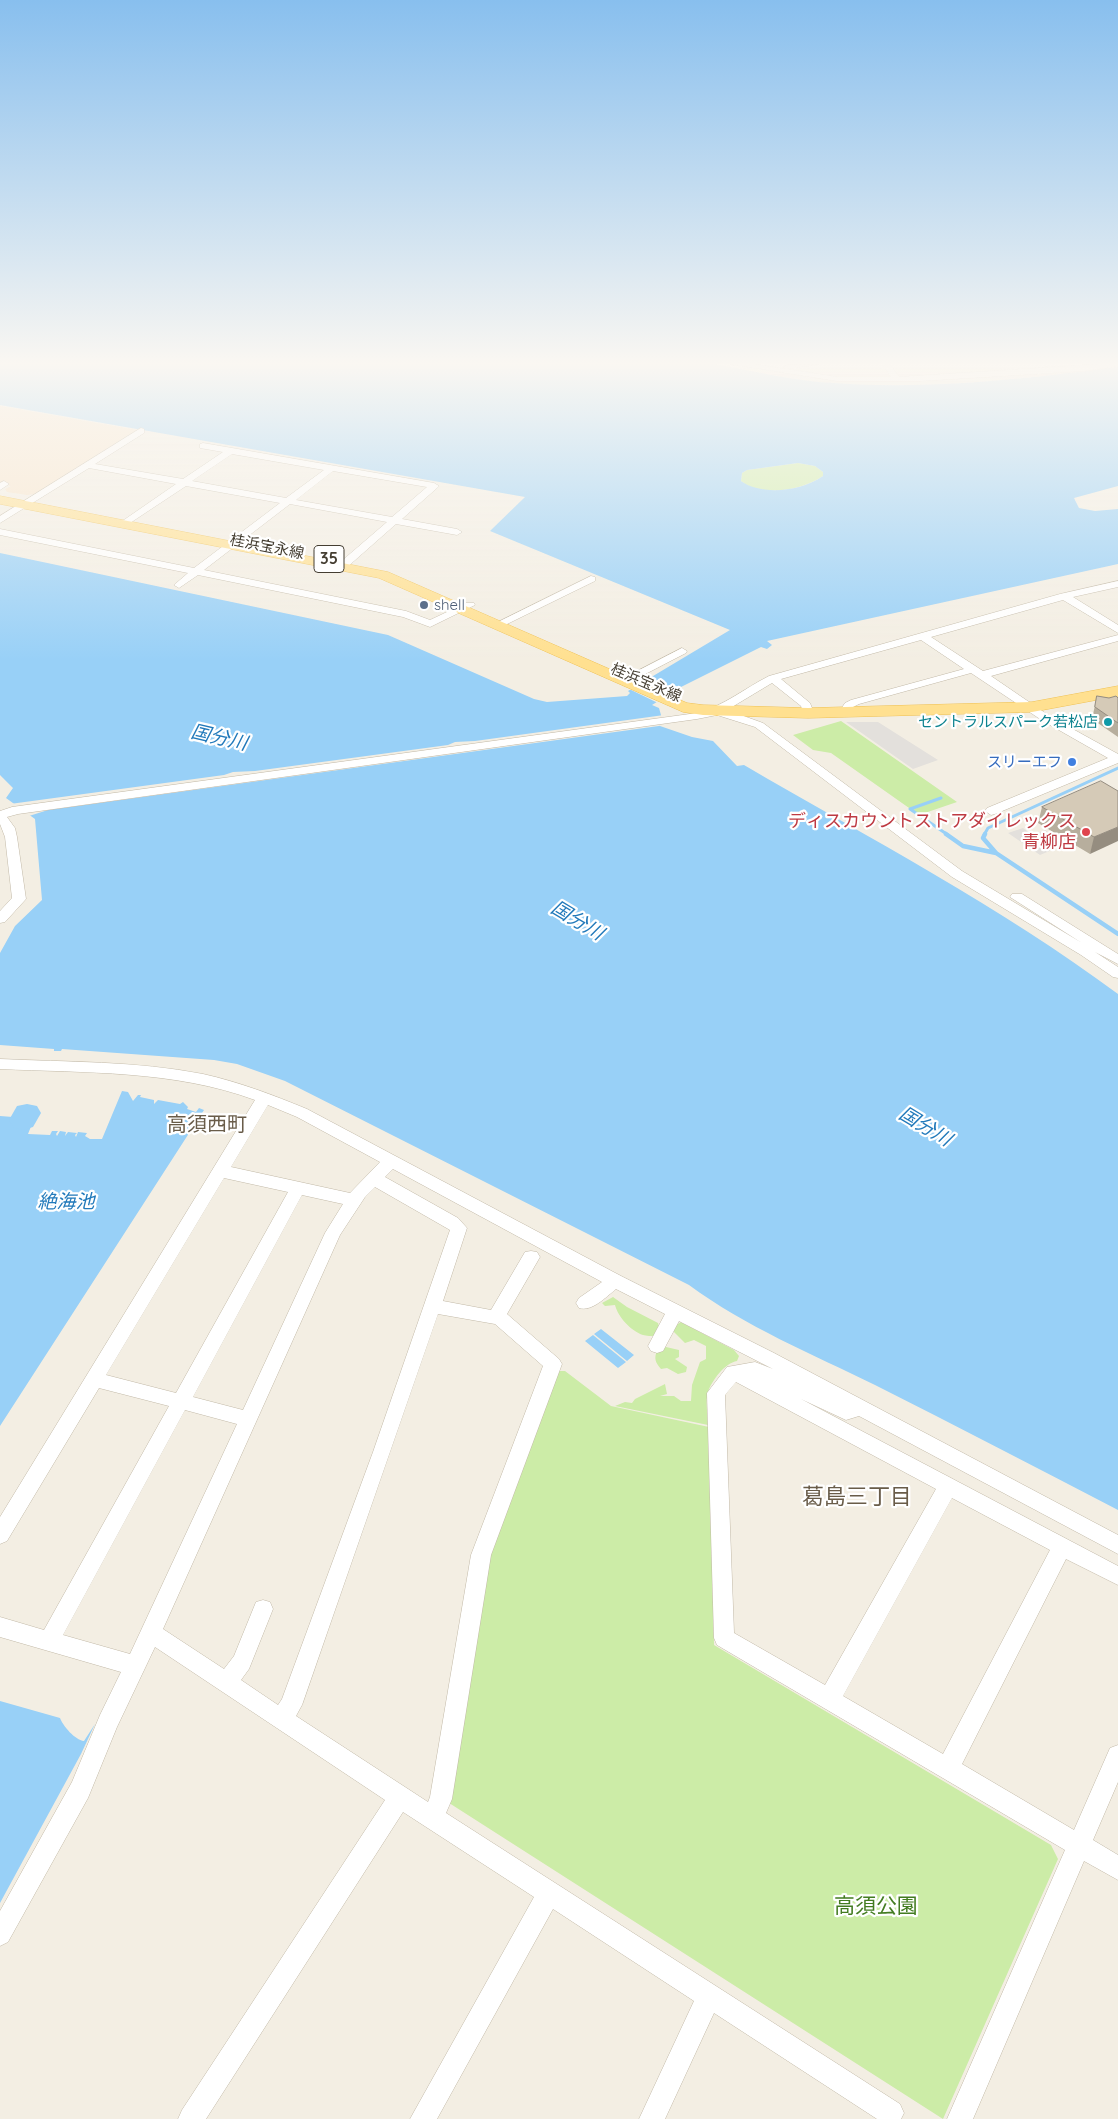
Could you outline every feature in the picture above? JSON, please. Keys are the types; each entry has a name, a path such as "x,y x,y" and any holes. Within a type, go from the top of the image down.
{"main road":[{"name":"桂浜宝永線","path":"1,489 27,503"},
{"name":"桂浜宝永線","path":"0,500 27,503 344,564 395,579 466,607 668,697 684,707 718,711 808,713 1032,707 1118,691"}],"street":[{"path":"0,520 91,463"},
{"path":"127,522 214,463"},
{"path":"296,463 434,486 344,564"},
{"path":"88,465 457,532"},
{"path":"179,585 330,469"},
{"path":"0,532 406,614 430,624 466,607"},
{"path":"502,623 591,579"},
{"path":"0,919 19,899 12,837 9,828 0,815 16,810 672,720 718,711 755,687 773,678 1064,596 1118,584"},
{"path":"1064,596 1118,630"},
{"path":"923,636 1032,707 1047,719 1118,755"},
{"path":"845,712 849,705 854,702 1118,638"},
{"path":"632,681 682,651"},
{"path":"773,678 806,705 808,713"},
{"path":"718,711 759,725 957,874 1086,952 1118,974"},
{"path":"992,811 1054,786 1118,755"},
{"path":"1054,786 1064,794"},
{"path":"1017,897 1118,960"},
{"path":"0,1064 168,1074 206,1080 265,1097 302,1113 614,1281 675,1311 1118,1545"},
{"path":"0,1535 265,1097"},
{"path":"0,1934 80,1790 108,1722 151,1633 333,1233 353,1200 391,1161"},
{"path":"221,1171 353,1200"},
{"path":"281,1719 291,1705 459,1228 452,1222 373,1178"},
{"path":"49,1642 298,1188"},
{"path":"496,1317 531,1257"},
{"path":"586,1303 614,1281"},
{"path":"432,1306 500,1318 553,1364 481,1555 441,1799 432,1817"},
{"path":"657,1346 675,1311"},
{"path":"860,1408 846,1412 755,1369 743,1369 733,1372 716,1393 724,1638 1118,1868"},
{"path":"733,1372 1118,1576"},
{"path":"93,1380 248,1419"},
{"path":"829,1699 948,1487"},
{"path":"948,1768 1062,1547"},
{"path":"226,1683 242,1662 263,1609"},
{"path":"0,1627 135,1666"},
{"path":"151,1633 893,2117"},
{"path":"960,2119 1118,1756"},
{"path":"191,2119 400,1797"},
{"path":"422,2119 549,1893"},
{"path":"652,2119 709,1997"}],"shaded area":[{"path":"0,463 85,463 36,494 27,495 7,492 5,489 11,486 0,484"},
{"path":"846,722 878,722 938,760 913,769"},
{"path":"1023,828 1032,835 1045,830 1066,844 1040,855 1008,833"}],"green space":[{"path":"798,463 815,466 823,472 823,476 805,485 770,491 749,486 741,481 742,473 747,470"},
{"path":"841,721 957,802 919,815 831,753 813,750 793,735"},
{"path":"613,1297 627,1307 658,1323 660,1330 656,1336 638,1333 622,1319 615,1305 605,1306 602,1303"},
{"path":"681,1322 734,1350 739,1356 737,1361 728,1365 716,1377 710,1387 707,1400 708,1425 615,1406 625,1402 632,1403 635,1399 665,1384 667,1394 660,1396 674,1396 681,1401 691,1401 692,1385 700,1362 706,1359 706,1346 694,1340 685,1343 674,1332 673,1327"},
{"path":"666,1347 679,1350 679,1357 675,1359 687,1367 686,1372 678,1374 667,1368 661,1369 659,1367 655,1358 657,1350"},
{"name":"高須公園","path":"556,1371 565,1371 611,1406 709,1427 714,1645 1051,1845 1058,1859 943,2119 446,1801 489,1554"}],"water":[{"name":"国分川","path":"330,463 1118,463 1118,486 1074,498 1079,508 1095,511 1118,509 1118,564 767,641 772,645 767,649 761,647 681,687 677,686 673,688 676,690 652,705 659,708 661,715 660,726 692,737 713,741 737,766 744,765 934,874 1028,932 1118,994 1118,1510 906,1400 756,1327 689,1285 285,1081 237,1064 214,1060 62,1049 61,1051 54,1051 54,1049 0,1045 0,953 15,926 42,900 35,819 6,798 13,788 0,775 0,553 388,635 534,699 547,702 627,696 630,693 628,691 730,630 490,531 525,497","holes":["798,463 815,466 823,472 823,476 813,482 790,489 768,490 757,488 741,481 742,473 747,470"]},
{"name":"絶海池","path":"122,1091 128,1092 133,1101 138,1095 141,1095 140,1097 154,1100 154,1104 158,1100 180,1104 183,1102 188,1107 187,1109 196,1112 199,1108 204,1110 0,1426 0,1116 13,1117 15,1123 32,1124 28,1134 50,1135 52,1131 58,1131 57,1136 60,1131 66,1132 65,1136 68,1132 77,1133 76,1137 78,1132 87,1133 85,1136 90,1139 102,1139"},
{"path":"601,1329 634,1355 627,1361 594,1334"},
{"path":"593,1335 626,1362 618,1368 585,1341"},
{"path":"0,1701 60,1718 70,1732 84,1741 95,1724 81,1754 0,1903"}],"pier":[{"path":"647,678 677,691 658,703 629,689"},
{"path":"664,715 662,724 666,725 48,810 29,816 10,804 224,775 233,772 255,771 448,745 455,742 475,741"}],"building":[{"path":"1097,696 1109,698 1116,696 1118,698 1118,723 1095,707"},
{"path":"1101,781 1118,791 1118,827 1094,837 1042,807"}],"waterway":[{"path":"984,835 988,828 1118,768"},
{"path":"941,798 910,809 948,835"},
{"path":"946,834 963,846 996,853"},
{"path":"985,834 983,838 996,853"},
{"path":"996,853 1118,934"},
{"name":"絶海池","path":"23,1120 27,1113"}],"place":[{"name":"shell","path":"424,605"},
{"name":"セントラルスパーク若松店","path":"1108,722"},
{"name":"スリーエフ","path":"1072,762"},
{"name":"ディスカウントストアダイレックス 青柳店","path":"1086,832"}],"district":[{"name":"高須西町","path":"207,1125"},
{"name":"葛島三丁目","path":"857,1497"}]}
